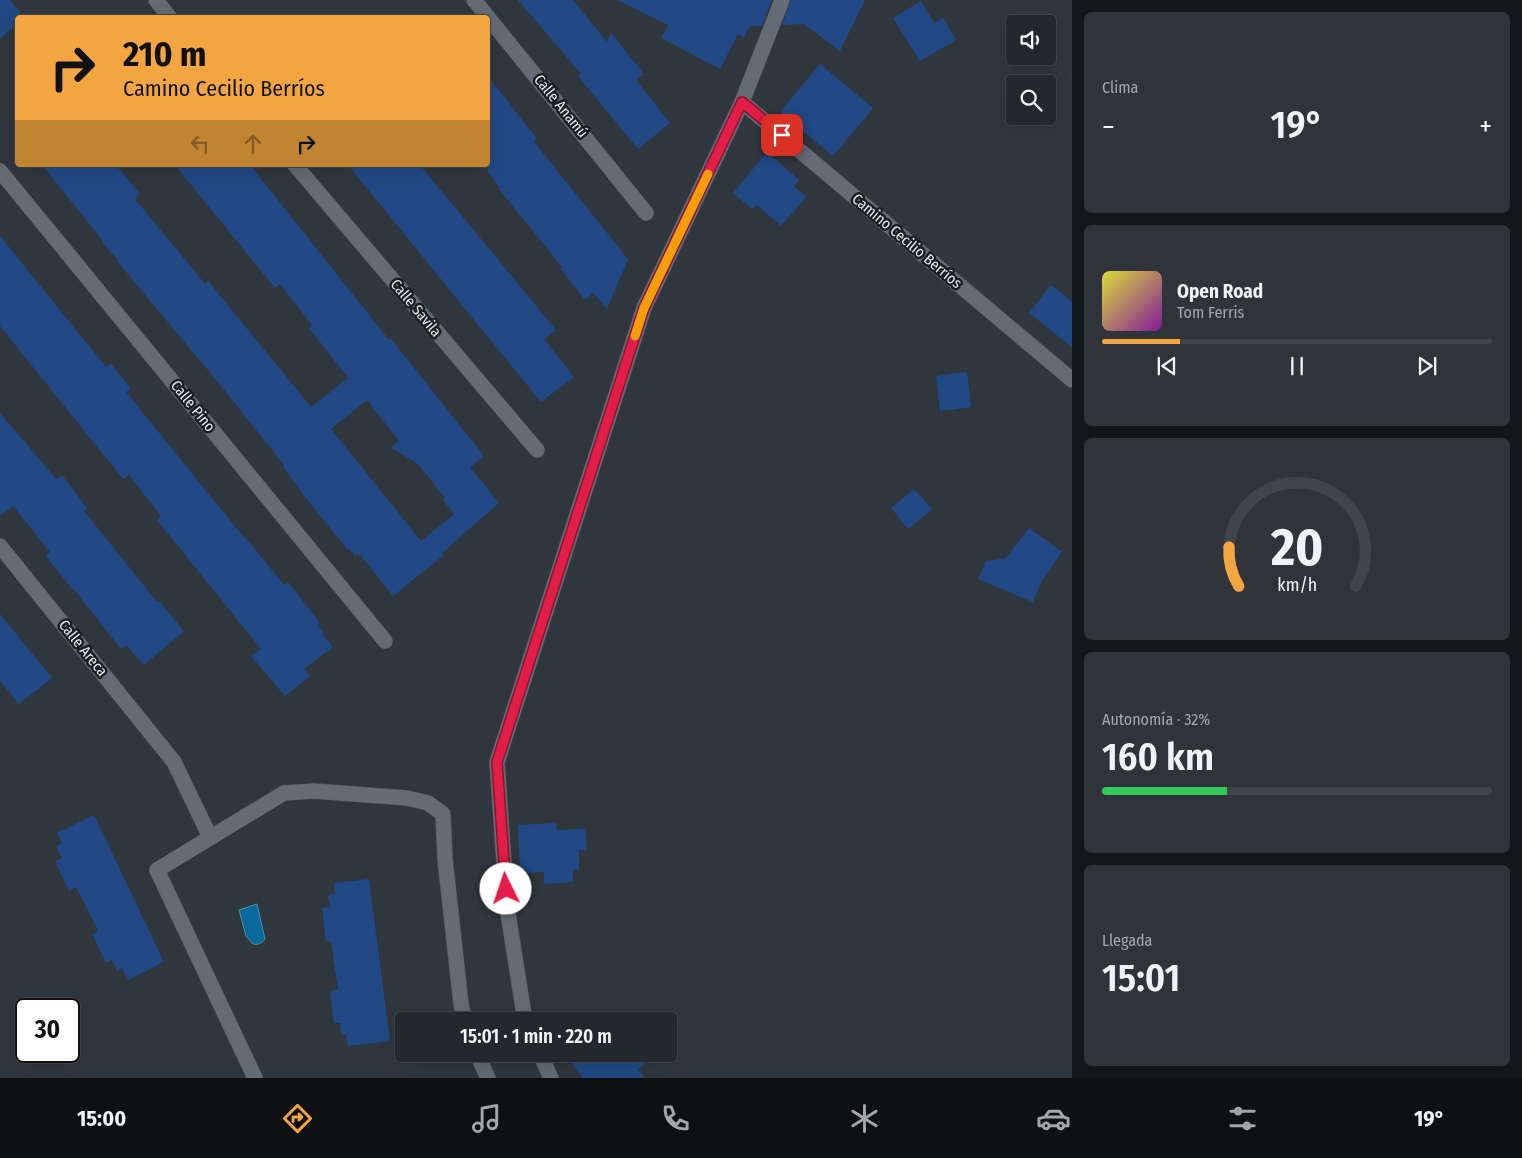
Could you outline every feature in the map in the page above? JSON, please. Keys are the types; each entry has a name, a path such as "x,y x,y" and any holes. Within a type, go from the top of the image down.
{"street":[{"path":"156,0 168,15"},
{"name":"Calle Anamú","path":"474,0 486,15"},
{"path":"524,1012 507,907 497,762 644,308 742,102 782,0"},
{"name":"Calle Anamú","path":"490,20 646,213"},
{"name":"Camino Cecilio Berríos","path":"742,102 1072,380"},
{"name":"Calle Savila","path":"297,167 537,450"},
{"name":"Calle Pino","path":"0,171 385,641"},
{"name":"Calle Areca","path":"0,546 174,762 210,837"},
{"path":"255,1078 157,870 284,793 314,791 407,798 428,803 442,814 445,859 463,1012"},
{"path":"481,1062 488,1078"},
{"path":"544,1062 551,1078"}],"water":[{"path":"257,904 265,939 261,943 253,944 246,936 239,910"}],"building":[{"path":"0,0 10,0 22,15 15,15 15,26 0,39"},
{"path":"518,0 573,0 607,42 611,33 644,74 636,80 670,123 638,149 578,76 581,74"},
{"path":"617,0 772,0 762,26 750,26 744,37 738,34 720,69 661,38 668,25"},
{"path":"791,0 865,0 840,51 804,24 782,25"},
{"path":"921,1 934,23 943,18 956,40 920,61 893,18"},
{"path":"820,64 873,108 833,156 780,112"},
{"path":"490,79 537,139 534,142 628,259 607,309 593,293 585,300 560,268 562,267 499,189 488,172 488,167 490,167"},
{"path":"767,152 799,180 794,186 806,197 781,226 757,205 752,209 733,193"},
{"path":"44,167 118,167 140,194 135,199 205,284 208,281 311,407 348,378 309,328 312,325 280,284 275,288 177,167 252,167 484,456 470,467 499,503 442,553 444,555 393,596 361,556 357,554 355,556 348,550 305,497 283,467 285,466 218,382 102,242","holes":["367,400 399,441 391,448 418,464 445,498 443,500 454,514 421,541 331,429"]},
{"path":"350,167 422,167 556,330 544,339 574,377 541,402"},
{"path":"0,236 106,367 111,364 131,389 126,392 241,534 284,585 288,582 320,623 318,625 324,633 322,634 333,647 304,669 310,676 285,696 251,656 261,649 157,520 161,516 129,475 123,479 0,326"},
{"path":"1051,285 1072,302 1072,347 1029,313"},
{"path":"967,372 971,407 940,411 936,376"},
{"path":"0,413 56,479 62,475 87,508 84,511 157,602 159,601 184,631 144,665 126,645 121,649 46,556 50,552 13,506 0,516"},
{"path":"914,489 932,509 908,529 891,508"},
{"path":"1029,528 1062,552 1041,582 1033,602 978,579 986,561 1006,558"},
{"path":"0,614 52,678 19,704 0,681"},
{"path":"94,815 164,962 128,980 122,968 117,971 112,960 106,963 92,934 98,931 76,887 69,891 55,861 62,858 56,846 62,843 57,833"},
{"path":"556,823 557,830 585,829 587,850 579,850 579,870 573,870 573,882 544,884 544,872 520,873 518,825"},
{"path":"369,879 390,1041 348,1046 346,1034 341,1034 340,1023 334,1023 330,991 338,990 331,941 326,941 322,908 330,907 328,895 335,894 334,883"},
{"path":"575,1062 648,1062 638,1069 645,1078 583,1078 572,1064"}],"slow traffic":[{"path":"635,336 644,308 708,174"}],"route":[{"path":"506,889 497,762 644,308 742,102 782,135"}]}
